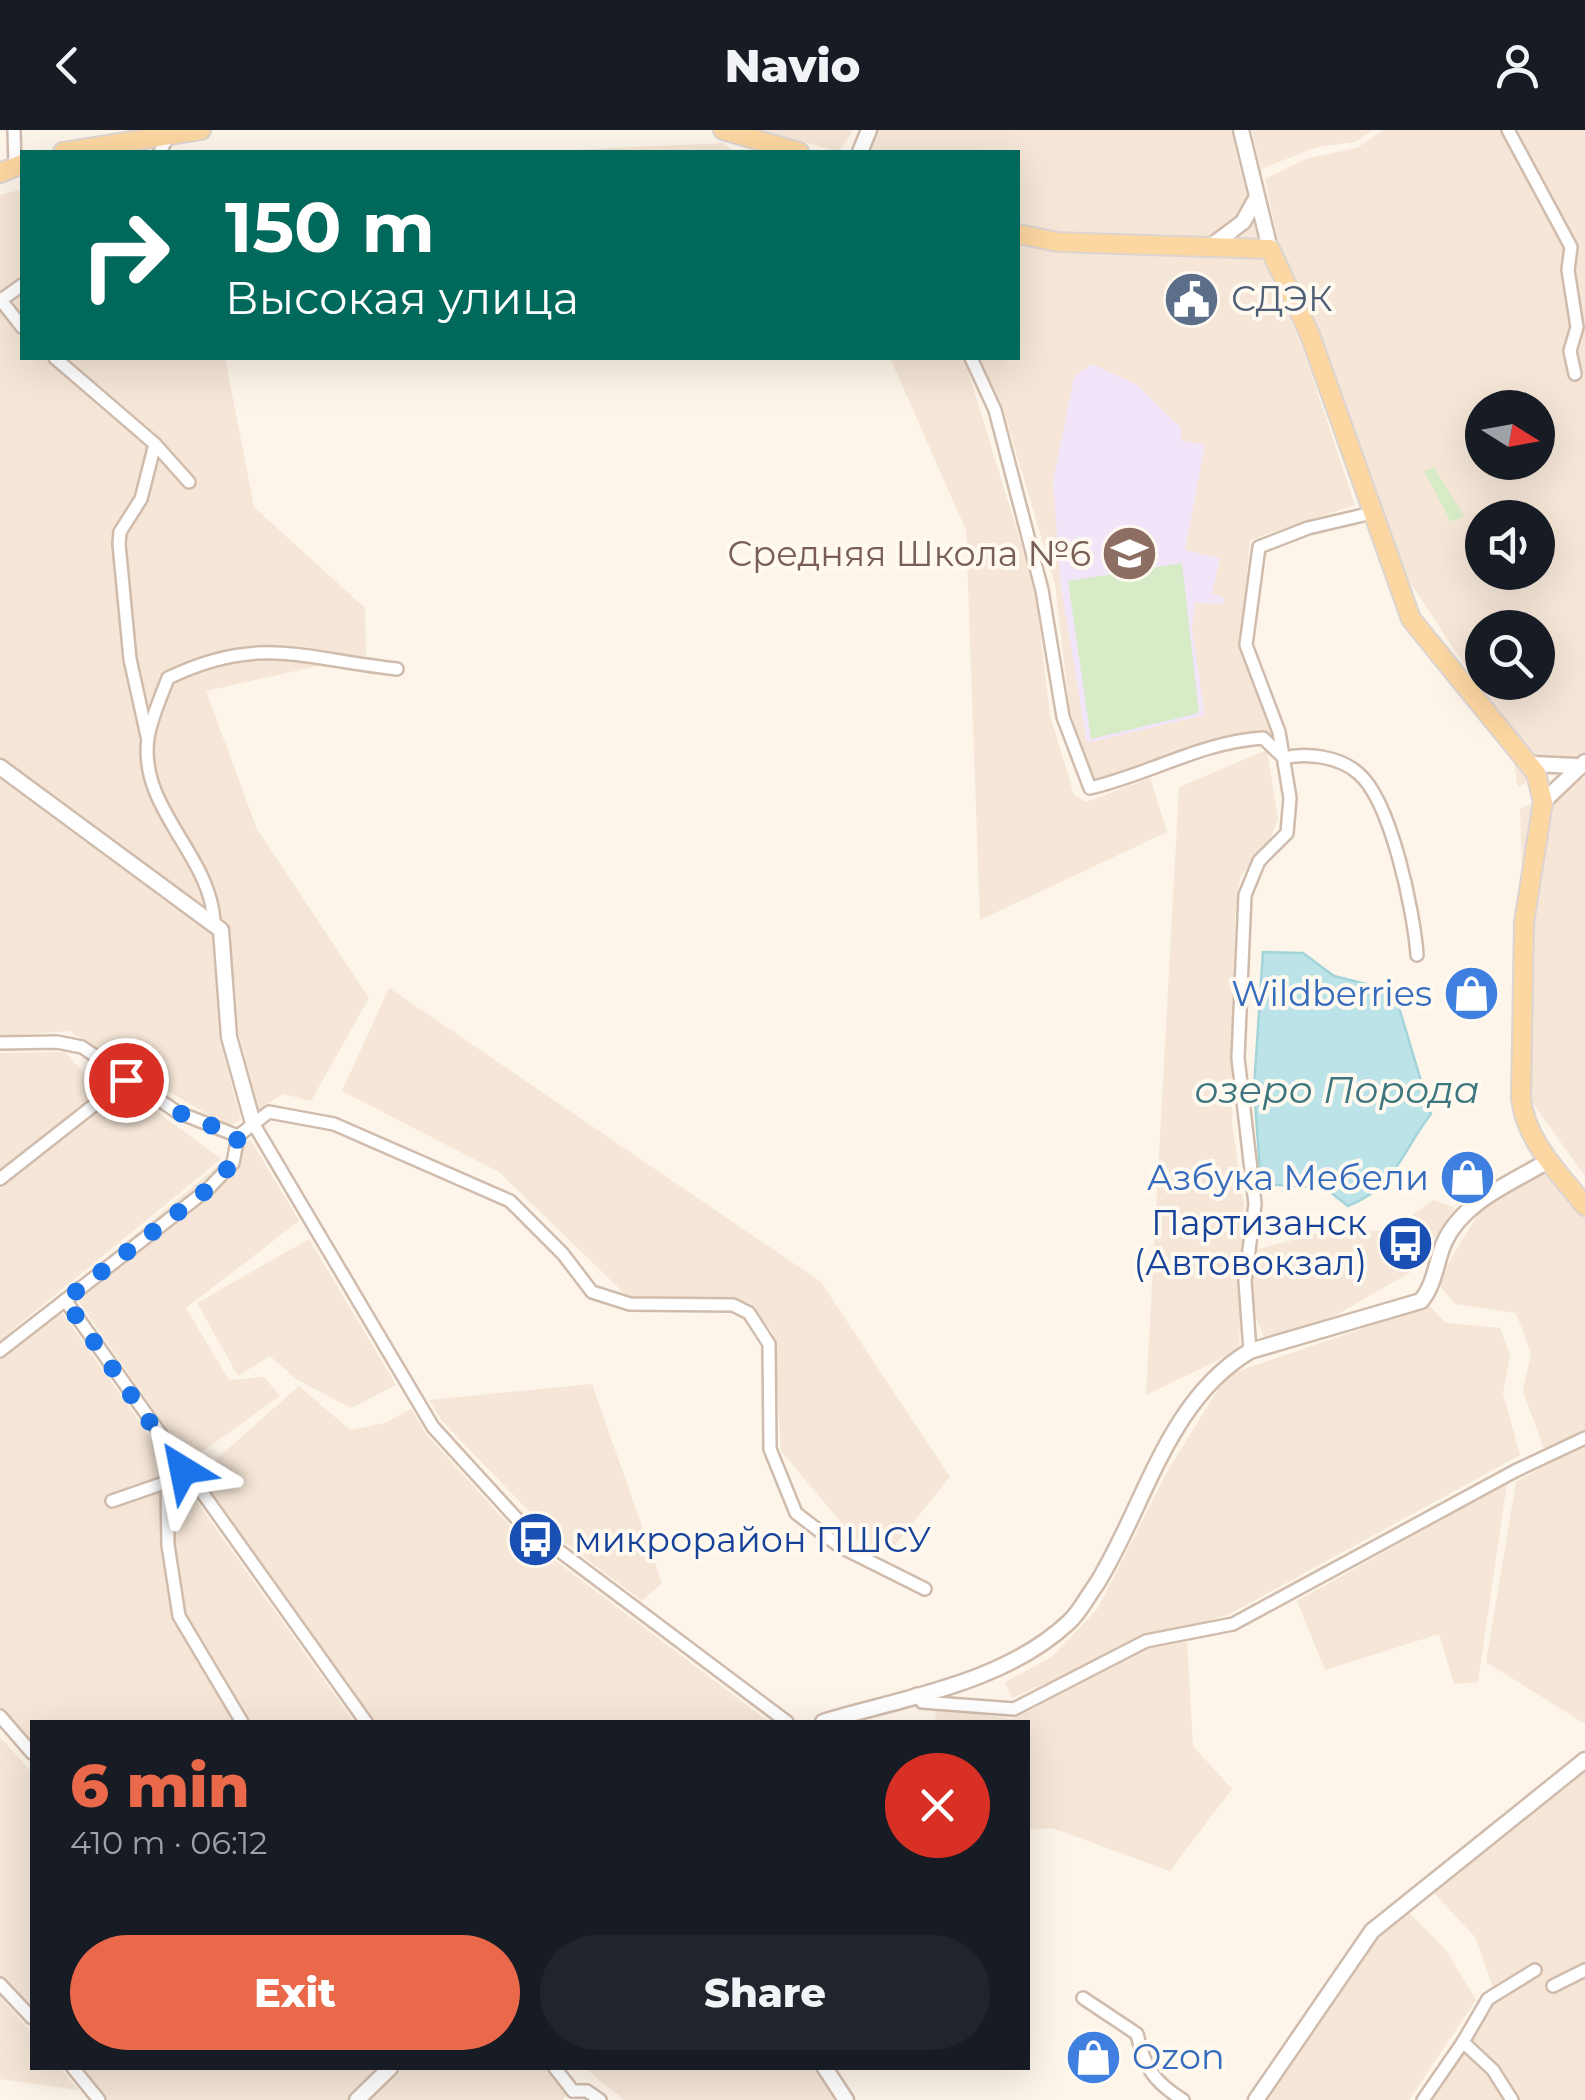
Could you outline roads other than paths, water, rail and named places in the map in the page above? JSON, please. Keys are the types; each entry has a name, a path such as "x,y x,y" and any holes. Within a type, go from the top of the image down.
{"main road":[{"path":"76,150 201,130"},
{"path":"723,130 793,150"},
{"path":"1020,234 1058,242 1270,248 1310,335 1411,619 1532,764 1543,802 1524,923 1518,1038 1522,1110 1548,1162 1585,1206"}],"street":[{"path":"12,168 14,130"},
{"path":"1241,130 1270,248"},
{"path":"1508,130 1571,247 1568,270 1577,326 1570,351 1576,374"},
{"path":"161,150 170,134"},
{"path":"1210,246 1244,222 1257,198"},
{"path":"0,300 20,325"},
{"path":"57,360 155,444 189,482"},
{"path":"972,360 995,410 1042,590 1063,717 1090,788 1158,768 1224,742 1263,738 1276,746 1284,758"},
{"path":"155,444 141,500 120,532 130,659 157,796 199,868 214,922"},
{"path":"1250,1352 1245,1281 1254,1204 1238,1058 1245,896 1260,861 1287,834 1290,798 1280,732 1262,698 1246,645 1259,547 1308,528 1372,513"},
{"path":"148,740 168,678 237,652 268,650 397,669"},
{"path":"1284,758 1310,756 1338,762 1359,773 1375,794 1415,929 1418,955"},
{"path":"1532,764 1580,764"},
{"path":"1543,802 1580,764"},
{"path":"0,766 222,930 229,1037 253,1123 434,1427 517,1519 783,1720"},
{"path":"0,1043 57,1042 82,1048 177,1112 238,1136"},
{"path":"0,1179 126,1080"},
{"path":"0,1351 208,1189 233,1163 238,1136 269,1112 334,1124 510,1201 563,1254 592,1292 630,1304 733,1306 749,1312 769,1344 770,1450 796,1514 840,1546 925,1589"},
{"path":"830,1720 1012,1664 1074,1618 1109,1564 1193,1402 1226,1366 1250,1352 1422,1301 1432,1284 1446,1238 1462,1215 1548,1162"},
{"path":"65,1300 365,1720"},
{"path":"916,1694 922,1702 1014,1709 1146,1640 1233,1624 1515,1470 1585,1438"},
{"path":"112,1501 167,1482 183,1470"},
{"path":"167,1482 168,1545 179,1616 241,1720"},
{"path":"0,1716 30,1751"},
{"path":"1256,2100 1372,1931 1585,1760"},
{"path":"1423,2100 1494,1994 1535,1970"},
{"path":"1553,1986 1585,1970"},
{"path":"0,1984 30,2016"},
{"path":"1083,1998 1136,2034 1142,2059 1156,2084 1182,2100"},
{"path":"1463,2042 1492,2070 1512,2100"},
{"path":"75,2070 99,2100"},
{"path":"357,2100 388,2070"},
{"path":"556,2070 571,2095 587,2091 600,2100"},
{"path":"826,2070 846,2100"}],"water":[{"name":"озеро Порода","path":"1263,952 1303,953 1334,976 1394,991 1431,1114 1388,1178 1348,1206 1325,1188 1261,1184 1254,1088"}],"place":[{"name":"СДЭК","path":"1192,299"},
{"name":"Средняя Школа №6","path":"1130,554"},
{"name":"Wildberries","path":"1471,994"},
{"name":"Азбука Мебели","path":"1468,1178"},
{"name":"Партизанск (Автовокзал)","path":"1406,1243"},
{"name":"микрорайон ПШСУ","path":"535,1540"},
{"name":"Ozon","path":"1093,2057"}]}
